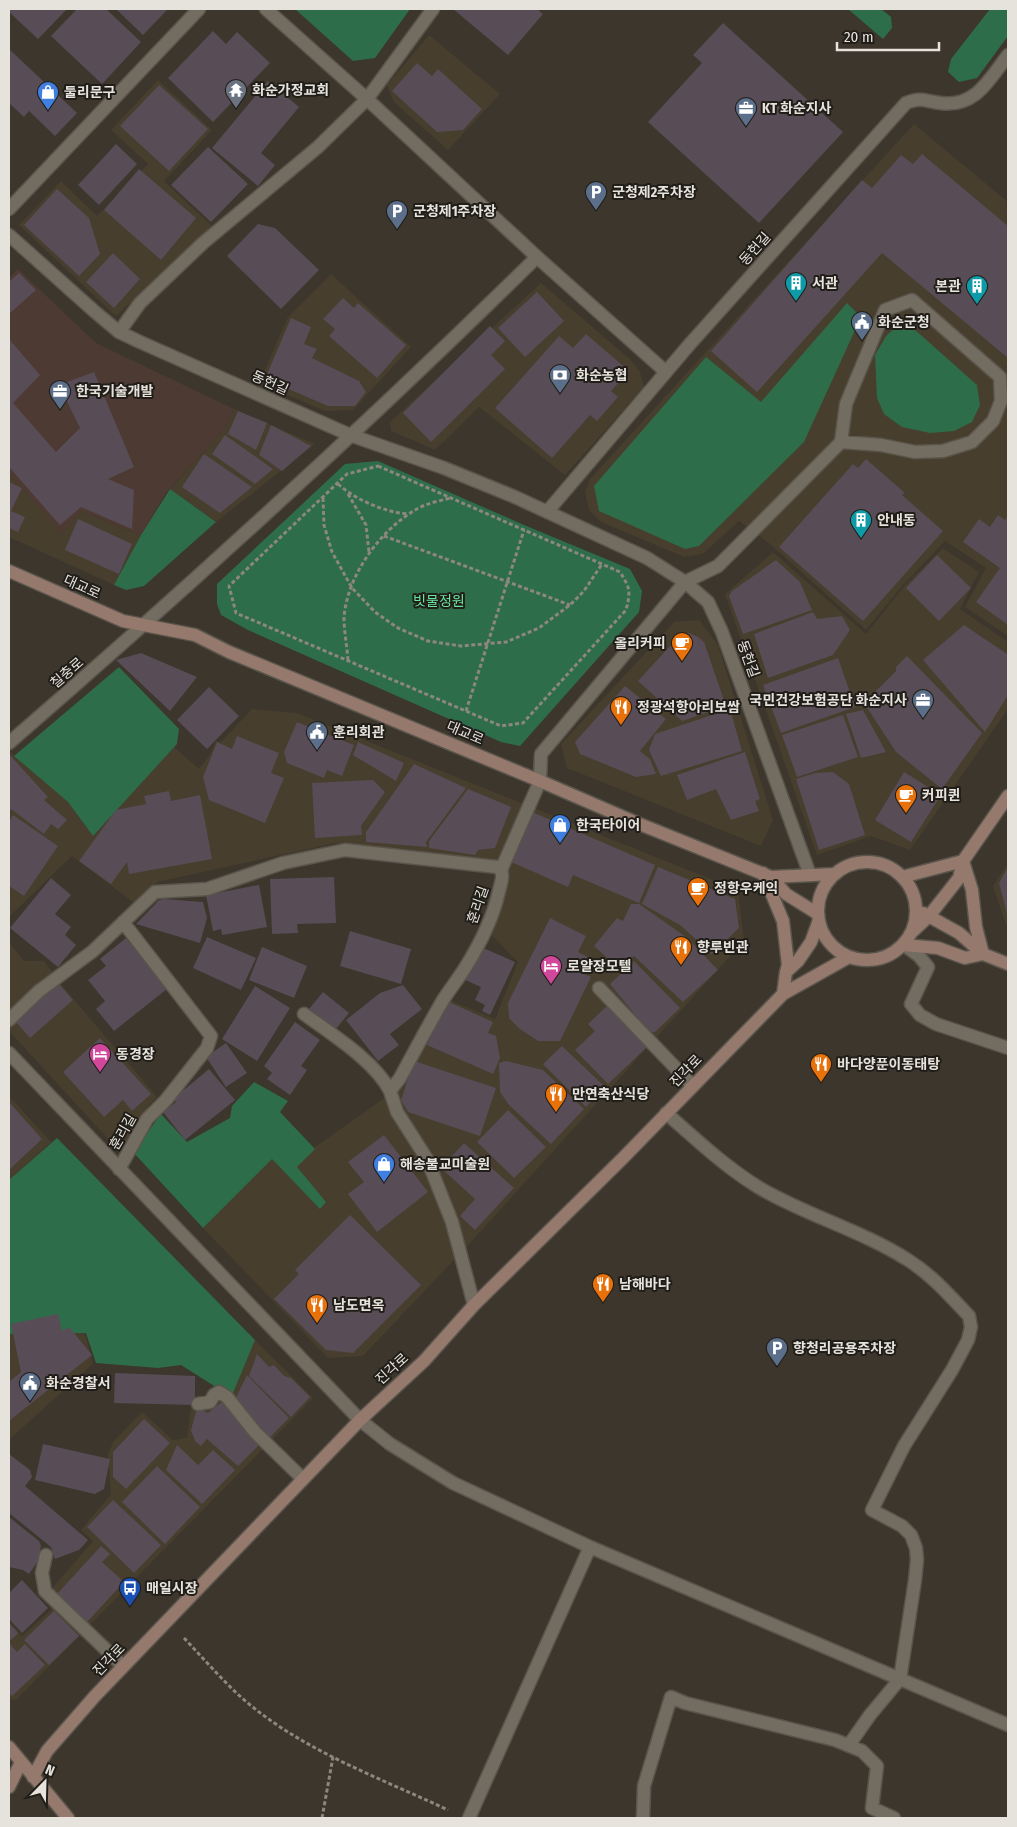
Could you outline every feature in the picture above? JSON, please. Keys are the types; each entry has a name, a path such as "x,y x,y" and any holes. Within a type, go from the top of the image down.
{"street":[{"path":"9,209 199,9"},
{"path":"266,9 537,257 666,372"},
{"path":"119,332 140,303 203,243 318,147 366,99 433,9"},
{"name":"동헌길","path":"547,512 666,372 906,103 918,99 953,104 967,101 980,91 1008,55"},
{"name":"동헌길","path":"9,235 119,332 350,435 444,468 515,497 647,558 685,582 708,602 722,632 810,875"},
{"path":"144,625 350,435 537,257"},
{"path":"501,870 540,781 542,754 685,582 718,566 841,442 846,404 885,310 912,300 1000,377 1000,401 993,421 972,442 943,451 915,452 881,444 841,442"},
{"name":"대교로","path":"9,571 124,621 195,635 229,652 540,781 637,824 767,875"},
{"name":"칠충로","path":"9,743 144,625"},
{"path":"767,875 786,894 818,917 820,927 828,942 840,953 856,960 874,961 890,956 904,945 913,931 959,878 963,862 1008,796"},
{"name":"훈리길","path":"9,1020 40,991 92,951 155,892 207,889 283,863 345,850 497,867 503,874 496,905 481,941 451,987 398,1081 390,1090"},
{"path":"786,972 798,961 811,942 818,917 820,894 828,880 839,870 854,864 870,862 885,865 902,877 916,898 917,909 913,931"},
{"path":"902,877 963,862"},
{"path":"963,862 972,890 976,927 983,954"},
{"path":"767,875 835,874"},
{"path":"767,875 783,921 788,966 783,994"},
{"path":"917,909 959,933 983,954 1008,964"},
{"name":"훈리길","path":"119,1169 147,1119 166,1100 206,1048 211,1036 123,922"},
{"path":"904,945 938,948 965,958 983,954"},
{"path":"904,945 919,956 928,967 911,1004 920,1016 936,1024 1008,1048"},
{"name":"진각로","path":"33,1777 47,1751 123,1666 360,1420 424,1361 474,1305 616,1165 783,994 849,957"},
{"path":"599,988 693,1086"},
{"path":"304,1014 372,1066 385,1080 397,1112 427,1159 452,1222 474,1305"},
{"path":"9,1053 360,1420 390,1444 453,1483 590,1547 1008,1725"},
{"path":"666,1113 731,1169 759,1188 872,1240 910,1260 945,1290 969,1316 971,1321 968,1340 952,1370 904,1446 872,1510 902,1526 911,1535 916,1548 915,1580 900,1680 870,1715 849,1745"},
{"path":"198,1404 210,1402 214,1395 219,1392 226,1397 255,1432 303,1479"},
{"path":"469,1818 590,1547"},
{"path":"46,1555 42,1573 45,1591 123,1666"},
{"path":"643,1818 644,1786 671,1697 685,1703 835,1740 862,1751 877,1766 872,1808 894,1818"},
{"path":"9,1747 67,1818"},
{"path":"9,1787 21,1762"}],"path":[{"path":"378,466 620,572 629,587 629,599 626,610 523,723 501,726 236,612 229,586 323,498 347,474 378,466"},
{"path":"338,484 348,493 392,513 409,514"},
{"path":"348,493 366,525 369,553"},
{"path":"323,498 324,525 332,552 352,588 375,612 398,628 428,641 461,646 506,642 539,628 570,605 584,591 602,564"},
{"path":"348,660 344,617 361,564 377,542 409,514 419,508 450,498"},
{"path":"466,711 524,530"},
{"path":"384,536 570,605"},
{"path":"167,1621 242,1698 300,1740 449,1810"},
{"path":"322,1818 333,1757"}],"shaded area":[{"path":"429,35 500,94 448,150 394,102 387,85"},
{"path":"158,80 212,130 164,181 212,226 116,316 19,225 61,181 97,216 148,164 111,130"},
{"name":"화순군청","path":"914,124 1008,202 1008,636 965,607 986,568 945,541 904,584 866,630 770,544 739,521 703,554 684,557 601,522 589,510 585,492 590,479"},
{"path":"18,269 96,343 234,409 225,428 166,493 141,535 81,511 62,533 9,474 9,278"},
{"path":"331,274 411,347 353,410 325,411 259,383 288,317"},
{"path":"541,283 631,360 640,372 644,387 565,475 479,407 435,450 391,431 390,422"},
{"path":"234,409 315,444 216,522 170,489 225,428"},
{"path":"9,474 62,532 81,511 141,535 114,585 9,537"},
{"path":"943,548 979,572 960,609 1008,642 1008,709 910,850 871,836 817,855 725,594 773,552 866,634 905,585"},
{"path":"699,620 718,645 773,820 761,846 567,768 561,744 674,622"},
{"path":"252,709 297,713 738,890 744,941 470,1243 363,1356 328,1358 203,1228 272,1159 320,1208 325,1202 297,1167 315,1147 383,1099 440,996 495,1019 518,962 483,926 511,875 485,861 336,843 157,882 134,903 72,856 9,917 9,751 68,802 93,836 174,747 199,769 210,754 216,741 221,742"},
{"path":"1008,863 1008,926 1006,925 993,886"},
{"path":"9,942 24,961 44,961 60,983 157,1097 150,1104 119,1151 9,1031"},
{"path":"9,1096 51,1142 9,1180"},
{"name":"화순경찰서","path":"85,1333 93,1364 9,1440 9,1334"},
{"path":"255,1340 313,1398 16,1700 9,1699 9,1621 22,1636 51,1610 53,1587 93,1541 81,1530 111,1494 108,1455 113,1442 142,1412 173,1440 187,1438 191,1407 215,1386 233,1393"}],"green space":[{"path":"295,9 410,9 375,58 353,61"},
{"path":"848,9 881,9 891,17 892,28 883,39"},
{"path":"990,9 1008,9 1008,36 977,78 959,82 948,72 951,59"},
{"path":"847,303 861,317 804,442 699,546 685,549 599,511 594,486 706,357 761,402"},
{"path":"897,326 913,328 977,385 980,405 972,422 954,431 930,433 902,427 884,414 877,398 875,355 886,336"},
{"name":"빗물정원","path":"378,461 630,569 642,591 639,612 520,746 501,742 248,630 221,615 217,604 217,584 345,464"},
{"path":"170,489 216,522 144,586 126,590 114,585 141,535"},
{"path":"119,667 179,729 177,744 93,836 68,802 14,756"},
{"path":"254,1082 288,1101 280,1112 315,1149 297,1167 326,1202 320,1209 272,1159 203,1228 133,1152 161,1114 187,1142 230,1118 232,1106"},
{"path":"57,1138 255,1340 233,1393 219,1389 181,1365 158,1368 96,1363 86,1333 9,1334 9,1180"}],"building":[{"path":"9,9 67,9 38,39 9,12"},
{"path":"77,9 106,9 141,42 102,84 51,36"},
{"path":"116,9 168,9 143,35"},
{"path":"453,9 537,9 543,14 508,55"},
{"name":"KT 화순지사","path":"723,23 843,132 759,223 648,122 702,63 693,55"},
{"path":"213,31 226,44 237,32 270,63 213,122 168,78"},
{"path":"9,49 77,113 55,136 29,111 24,117 9,103"},
{"path":"417,63 432,76 438,69 482,109 463,130 437,132 392,91"},
{"path":"268,81 299,107 261,153 275,165 258,186 212,148"},
{"path":"159,85 208,129 169,171 120,126"},
{"path":"116,144 137,164 99,205 78,185"},
{"path":"208,147 248,184 211,222 171,185"},
{"path":"922,154 1008,226 1008,358 882,253 757,392 711,351 862,180 872,188 901,155 913,164"},
{"path":"139,169 196,218 161,260 104,210"},
{"path":"57,189 89,218 100,254 79,276 24,225"},
{"path":"258,224 275,228 319,270 281,309 227,256"},
{"path":"113,253 140,279 114,308 86,282"},
{"path":"19,273 36,290 9,314 9,282"},
{"path":"537,292 564,321 525,357 498,328"},
{"path":"343,298 354,308 358,303 406,345 377,378 329,336 335,329 323,319"},
{"path":"291,318 311,327 304,344 317,349 312,358 359,381 366,392 355,406 328,406 265,379"},
{"path":"490,326 505,341 491,355 505,369 431,442 403,413"},
{"name":"화순농협","path":"586,334 629,371 611,391 618,397 597,421 590,415 552,458 495,408 559,336 573,348"},
{"path":"9,339 40,375 13,403 56,452 80,428 59,385 94,372 134,467 108,479 134,490 132,529 81,507 60,525 9,467"},
{"path":"238,411 267,423 256,450 228,434"},
{"path":"271,425 311,446 282,471 259,455"},
{"path":"225,435 273,469 255,484 212,454"},
{"path":"204,454 252,487 220,513 182,487"},
{"name":"안내동","path":"866,459 905,493 902,495 943,531 863,621 779,547 853,464 858,468"},
{"path":"9,482 22,488 11,511 25,517 18,532 9,528"},
{"path":"998,515 1005,520 1008,516 1008,625 976,602 1000,568 963,542 979,519 990,527"},
{"path":"78,519 132,544 119,574 65,550"},
{"path":"937,555 971,588 939,621 906,588"},
{"path":"776,560 800,582 812,610 743,634 729,596 732,591"},
{"path":"813,612 817,619 842,616 850,630 833,655 768,678 754,634"},
{"path":"964,625 1007,654 1008,658 1008,695 985,732 923,660"},
{"path":"689,633 704,642 726,706 682,721 638,681 681,634"},
{"path":"141,653 197,677 170,711 116,660"},
{"path":"907,656 982,733 942,789 896,752 864,703 896,671 896,667"},
{"path":"838,658 855,707 781,733 763,685"},
{"path":"625,686 666,719 640,751 650,759 656,774 636,777 580,754 575,742"},
{"path":"209,687 239,716 207,749 177,720"},
{"path":"730,709 742,751 661,776 649,750 655,734"},
{"path":"863,710 886,752 861,758 846,714"},
{"path":"843,715 858,757 797,777 782,735"},
{"path":"297,722 354,745 342,776 327,770 324,778 287,763 284,752"},
{"path":"237,736 279,753 271,773 284,778 265,823 209,800 203,777 217,742 232,749"},
{"path":"358,742 404,763 396,781 353,755"},
{"path":"745,752 760,799 755,801 759,811 731,820 716,789 687,800 677,775"},
{"path":"9,754 48,797 44,800 67,820 58,829 51,824 44,834 11,809 9,813"},
{"path":"414,764 466,788 426,842 427,847 366,842 366,832"},
{"path":"833,772 849,784 865,835 819,850 796,779 815,773"},
{"path":"904,772 941,795 911,842 875,820"},
{"path":"373,780 385,792 361,826 362,835 315,838 312,783"},
{"path":"468,789 511,807 495,848 478,850 475,855 429,848 429,841"},
{"path":"169,791 171,801 200,795 212,859 129,874 127,862 111,884 79,861 116,810 146,804 144,796"},
{"path":"530,811 655,865 639,903 573,875 568,887 509,861"},
{"path":"13,815 58,846 24,896 9,886 9,822"},
{"path":"658,867 735,899 739,928 712,954 680,925 642,904"},
{"path":"1008,867 1008,918 999,883"},
{"path":"334,877 336,923 297,924 298,933 272,934 270,879"},
{"path":"51,878 71,895 55,914 71,927 65,935 76,945 58,967 10,928"},
{"path":"259,885 267,927 222,935 221,929 213,931 206,895"},
{"path":"159,900 203,902 207,918 200,943 136,924"},
{"path":"631,904 639,904 686,937 718,970 683,1002 634,956 619,969 594,946 617,918 623,921"},
{"path":"550,918 586,936 578,952 588,957 580,972 591,977 560,1041 538,1041 520,1029 509,1018 508,1003"},
{"path":"350,931 411,949 401,984 340,966"},
{"path":"207,937 256,958 241,990 193,968"},
{"path":"126,938 167,989 114,1031 96,1009 105,1001 88,980 106,966 100,959"},
{"path":"262,947 307,966 294,998 249,980"},
{"path":"481,947 515,962 490,1015 482,1011 485,1005 475,1000 481,987 465,980"},
{"path":"634,961 680,1008 655,1032 649,1032 610,984"},
{"path":"58,983 73,1000 30,1038 15,1021"},
{"path":"403,985 422,1009 390,1034 399,1045 378,1061 346,1020 380,993"},
{"path":"255,986 290,1008 257,1061 222,1039"},
{"path":"323,992 349,1013 335,1030 309,1009"},
{"path":"447,1001 493,1022 488,1033 496,1036 500,1058 493,1074 427,1045"},
{"path":"608,1005 648,1046 608,1084 575,1050 595,1031 588,1024"},
{"path":"295,1022 320,1040 301,1066 307,1070 290,1095 267,1079 272,1073 264,1066"},
{"path":"100,1038 151,1094 132,1111 123,1100 104,1117 63,1072"},
{"path":"226,1043 247,1073 226,1087 206,1057"},
{"path":"562,1046 605,1087 586,1107 543,1064"},
{"path":"414,1061 496,1088 480,1136 408,1112 401,1100"},
{"path":"506,1061 543,1070 584,1109 551,1144 509,1105 500,1092 499,1063"},
{"path":"209,1069 235,1100 185,1140 163,1112 176,1102 173,1099"},
{"path":"9,1102 42,1139 9,1170"},
{"path":"508,1110 546,1147 514,1178 477,1142"},
{"path":"384,1135 428,1192 377,1232 348,1194 364,1182 348,1162"},
{"path":"464,1143 514,1188 475,1230 460,1216 475,1199 441,1168"},
{"path":"350,1215 421,1285 353,1353 326,1350 274,1299 299,1274 295,1270"},
{"name":"화순경찰서","path":"58,1314 62,1331 69,1327 92,1355 9,1421 9,1382 21,1372 11,1324"},
{"path":"257,1354 269,1367 274,1365 284,1376 291,1378 310,1397 291,1417 249,1376"},
{"path":"115,1373 195,1376 195,1405 114,1403"},
{"path":"247,1375 289,1418 270,1437 234,1402"},
{"path":"224,1400 260,1444 238,1466 207,1439 201,1446 195,1441 191,1430 197,1408 208,1413"},
{"path":"144,1419 170,1443 126,1489 113,1477 113,1452"},
{"path":"43,1444 110,1459 104,1489 95,1494 35,1480"},
{"path":"177,1445 198,1465 213,1450 235,1470 202,1504 166,1470"},
{"path":"9,1454 30,1470 32,1477 25,1486 88,1540 79,1550 55,1559 51,1547 9,1513"},
{"path":"157,1466 200,1507 165,1544 122,1502"},
{"path":"113,1500 161,1545 134,1573 87,1527"},
{"path":"9,1517 39,1541 41,1546 38,1561 29,1574 23,1570 9,1567"},
{"path":"101,1546 110,1554 102,1562 124,1582 87,1622 57,1594"},
{"path":"22,1580 48,1608 22,1633 9,1619 9,1593"},
{"path":"54,1611 79,1636 49,1665 24,1640"},
{"path":"9,1623 18,1633 11,1640 9,1638"},
{"path":"9,1643 17,1652 25,1644 45,1665 12,1696 9,1693"}],"place":[{"name":"화순가정교회","path":"236,109"},
{"name":"둘리문구","path":"48,111"},
{"name":"KT 화순지사","path":"746,127"},
{"name":"군청제2주차장","path":"596,211"},
{"name":"군청제1주차장","path":"397,230"},
{"name":"서관","path":"796,302"},
{"name":"본관","path":"977,305"},
{"name":"화순군청","path":"862,341"},
{"name":"화순농협","path":"560,394"},
{"name":"한국기술개발","path":"60,410"},
{"name":"안내동","path":"861,539"},
{"name":"올리커피","path":"682,662"},
{"name":"국민건강보험공단 화순지사","path":"923,719"},
{"name":"정광석항아리보쌈","path":"621,726"},
{"name":"훈리회관","path":"317,751"},
{"name":"커피퀸","path":"906,814"},
{"name":"한국타이어","path":"560,844"},
{"name":"정항우케익","path":"698,907"},
{"name":"향루빈관","path":"681,966"},
{"name":"로얄장모텔","path":"551,985"},
{"name":"동경장","path":"100,1073"},
{"name":"바다양푼이동태탕","path":"821,1083"},
{"name":"만연축산식당","path":"556,1113"},
{"name":"해송불교미술원","path":"384,1183"},
{"name":"남해바다","path":"603,1303"},
{"name":"남도면옥","path":"317,1324"},
{"name":"향청리공용주차장","path":"777,1367"},
{"name":"화순경찰서","path":"30,1402"},
{"name":"매일시장","path":"130,1607"}]}
